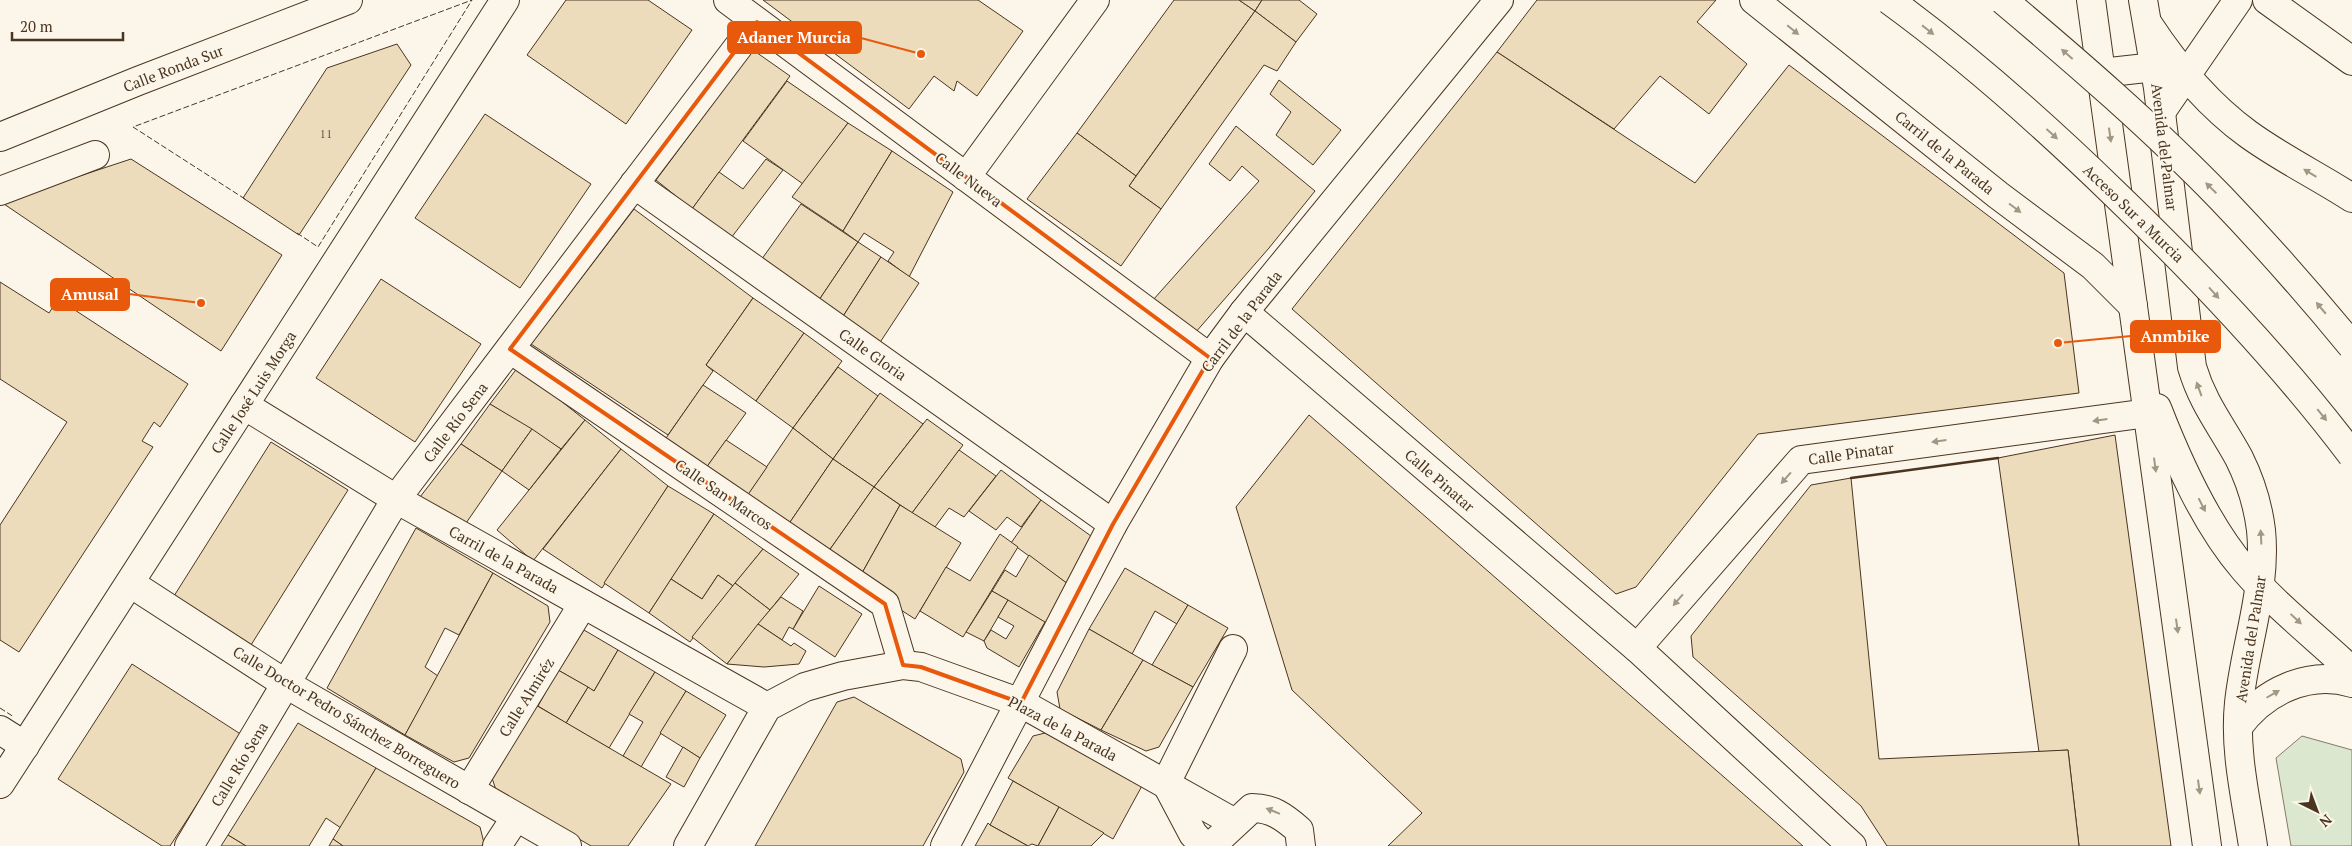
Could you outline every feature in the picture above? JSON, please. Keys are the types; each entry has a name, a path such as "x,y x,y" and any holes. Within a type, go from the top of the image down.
{"main road":[{"name":"Calle Ronda Sur","path":"0,137 138,81 348,0"},
{"name":"Calle José Luis Morga","path":"0,784 505,0"},
{"name":"Calle Nueva","path":"728,0 1210,358"},
{"path":"966,177 1095,0"},
{"name":"Carril de la Parada","path":"945,846 1113,524 1210,358 1244,312 1499,0"},
{"name":"Carril de la Parada","path":"1754,0 1998,195 2093,266 2133,306"},
{"name":"Acceso Sur a Murcia","path":"1889,0 1957,52 2019,105 2174,250 2320,413 2352,455"},
{"path":"2003,0 2124,104 2220,197 2307,292 2352,346"},
{"path":"2091,0 2207,846"},
{"path":"2161,112 2238,0"},
{"path":"2267,0 2352,61"},
{"path":"2145,12 2186,75 2221,111 2246,133 2352,198"},
{"name":"Avenida del Palmar","path":"2145,12 2155,66 2192,367 2203,399 2240,459 2257,507 2261,542 2260,586 2241,687 2238,727 2253,846"},
{"name":"Calle Río Sena","path":"189,846 396,499 757,22"},
{"path":"2101,73 2155,66 2176,70 2186,75"},
{"path":"0,191 95,155"},
{"name":"Calle Gloria","path":"634,184 1113,524"},
{"name":"Calle Pinatar","path":"1244,312 1637,648 1844,843"},
{"name":"Calle San Marcos","path":"510,349 885,604 903,666"},
{"path":"2142,364 2166,433 2208,517 2238,562 2260,586 2352,670"},
{"name":"Carril de la Parada","path":"244,405 396,499 767,707"},
{"name":"Calle Pinatar","path":"1637,648 1802,460 2148,413"},
{"name":"Calle Doctor Pedro Sánchez Borreguero","path":"130,583 286,684 567,846"},
{"name":"Calle Almiréz","path":"469,790 583,604"},
{"path":"1204,846 1193,834 1166,783 1233,649"},
{"name":"Plaza de la Parada","path":"767,707 805,686 843,676 903,666 922,667 1021,703 1235,823"},
{"path":"2238,727 2248,713 2259,703 2294,684 2315,679 2335,678 2352,683"},
{"path":"688,846 767,707"},
{"path":"0,730 25,746"},
{"path":"1211,846 1252,808 1265,808 1284,816 1299,830 1301,846"},
{"path":"497,846 516,817"}],"highlighted area":[{"path":"757,22 1210,358 1113,524 1021,703 921,667 903,665 885,604 510,349"}],"green space":[{"path":"2302,736 2352,750 2352,846 2291,846 2276,758"}],"building":[{"path":"566,0 648,0 692,30 626,124 527,55"},
{"path":"763,0 978,0 1023,31 977,96 957,81 954,91 934,76 909,109"},
{"path":"1174,0 1239,0 1255,11 1136,176 1077,133"},
{"path":"1239,0 1262,0 1255,11"},
{"path":"1262,0 1299,0 1317,14 1296,42 1255,11"},
{"path":"1537,0 1716,0 1697,22 1747,64 1709,114 1660,76 1614,129 1497,52"},
{"path":"1255,11 1296,42 1277,71 1264,65 1161,209 1129,186"},
{"path":"397,44 411,65 299,235 243,198 327,68"},
{"path":"753,50 790,76 692,209 656,180"},
{"path":"1497,52 1695,183 1789,65 2064,273 2079,393 1758,434 1636,587 1616,594 1292,309"},
{"path":"1279,80 1341,130 1313,165 1276,135 1291,112 1270,94"},
{"path":"787,81 848,123 803,184 743,141"},
{"path":"485,114 591,184 520,288 415,218"},
{"path":"848,123 892,151 843,231 792,197"},
{"path":"1236,126 1315,191 1269,248 1195,333 1153,300 1259,181 1242,166 1230,181 1209,164"},
{"path":"1077,133 1136,176 1129,186 1161,209 1121,266 1027,199"},
{"path":"892,151 953,192 909,277 888,261 894,252 864,233 858,242 843,231"},
{"path":"131,159 282,255 221,351 1,202"},
{"path":"766,159 783,170 731,238 692,209 719,172 743,189"},
{"path":"801,204 858,242 815,306 759,263"},
{"path":"634,209 753,298 706,365 713,371 668,435 531,344"},
{"path":"858,242 881,257 840,321 817,303"},
{"path":"881,257 919,283 877,347 840,321"},
{"path":"381,279 481,344 415,442 316,378"},
{"path":"0,282 49,313 58,299 188,384 160,427 154,422 142,441 153,447 19,652 0,640 0,525 67,422 0,379"},
{"path":"753,298 804,333 756,401 706,365"},
{"path":"804,333 842,361 793,428 756,401"},
{"path":"518,367 585,420 561,449 490,404"},
{"path":"838,367 878,396 833,459 793,428"},
{"path":"703,385 746,413 706,468 664,441"},
{"path":"880,393 923,424 874,487 833,459"},
{"path":"490,404 532,429 502,471 461,444"},
{"path":"1309,415 1803,846 1388,846 1422,813 1292,690 1236,507"},
{"path":"927,419 963,445 912,513 874,487"},
{"path":"585,420 621,449 533,561 497,530"},
{"path":"793,428 833,459 786,528 742,503"},
{"path":"532,429 561,449 529,490 502,471"},
{"path":"2115,435 2171,846 2079,846 2068,750 2039,752 1998,458"},
{"path":"726,440 767,467 747,496 706,468"},
{"path":"271,442 348,490 251,645 174,596"},
{"path":"461,444 502,471 464,526 420,497"},
{"path":"621,449 668,486 602,588 543,549"},
{"path":"959,450 996,476 964,517 949,508 935,527 912,513"},
{"path":"833,459 874,487 826,555 786,528"},
{"path":"1001,470 1041,500 1021,527 1007,517 996,530 969,511"},
{"path":"1851,478 1879,759 2068,750 2079,846 1887,846 1861,806 1693,657 1691,636 1811,485"},
{"path":"668,486 714,514 649,613 604,583"},
{"path":"874,487 900,505 857,582 826,555"},
{"path":"1041,500 1091,536 1072,587 1011,543"},
{"path":"900,505 961,543 915,619 857,582"},
{"path":"714,514 763,549 733,586 718,575 702,599 671,579"},
{"path":"416,528 493,573 459,635 445,628 425,667 438,676 405,735 327,688"},
{"path":"1000,534 1018,547 963,637 920,611 946,567 970,581"},
{"path":"763,549 799,574 770,610 735,583"},
{"path":"1029,555 1072,587 1051,626 992,591 1005,570 1016,577"},
{"path":"1125,568 1188,605 1177,624 1155,611 1132,654 1089,629"},
{"path":"493,573 548,606 550,622 469,758 454,762 405,735"},
{"path":"718,575 733,586 690,642 649,613 671,579 702,599"},
{"path":"735,583 770,610 727,664 692,637"},
{"path":"819,586 862,614 835,657 793,629"},
{"path":"992,591 1008,600 984,641 966,632"},
{"path":"781,597 803,611 793,629 789,627 782,640 758,624"},
{"path":"1008,600 1045,622 1019,667 987,648 984,641 991,630 1006,639 1014,626 998,617"},
{"path":"1188,605 1228,628 1193,687 1152,665"},
{"path":"758,624 791,646 794,643 806,651 799,664 764,667 727,664"},
{"path":"1089,629 1143,660 1101,730 1060,709 1057,692"},
{"path":"584,630 618,650 594,691 558,670"},
{"path":"618,650 655,672 609,748 566,723 588,687 594,691"},
{"path":"1143,660 1193,687 1159,747 1146,751 1101,730"},
{"path":"132,664 242,735 170,846 162,846 58,779"},
{"path":"558,670 588,687 566,723 538,706"},
{"path":"655,672 686,691 641,767 623,756 643,722 629,714"},
{"path":"686,691 726,715 700,758 660,733"},
{"path":"854,697 961,759 964,772 923,846 755,846 837,702"},
{"path":"534,704 671,784 628,846 591,846 496,790 491,775"},
{"path":"298,723 376,768 341,828 326,818 309,846 246,846 228,835"},
{"path":"1045,733 1143,784 1113,839 1008,778 1033,736"},
{"path":"683,747 700,758 684,787 666,777"},
{"path":"376,768 480,827 484,843 482,846 343,846 333,839"},
{"path":"1013,781 1059,807 1038,846 1032,844 1028,846 990,825"},
{"path":"1059,807 1104,833 1091,846 1038,846"},
{"path":"988,823 990,825 1028,846 975,846"},
{"path":"228,835 246,846 221,846"},
{"path":"333,839 343,846 329,846"}],"fence":[{"path":"245,199 133,127 472,0"},
{"path":"297,233 318,247 472,0"},
{"path":"0,708 14,717"}],"wall":[{"path":"1851,478 1998,458"}],"place":[{"name":"Adaner Murcia","path":"921,54"},
{"name":"Amusal","path":"201,303"},
{"name":"Anmbike","path":"2058,343"}]}
